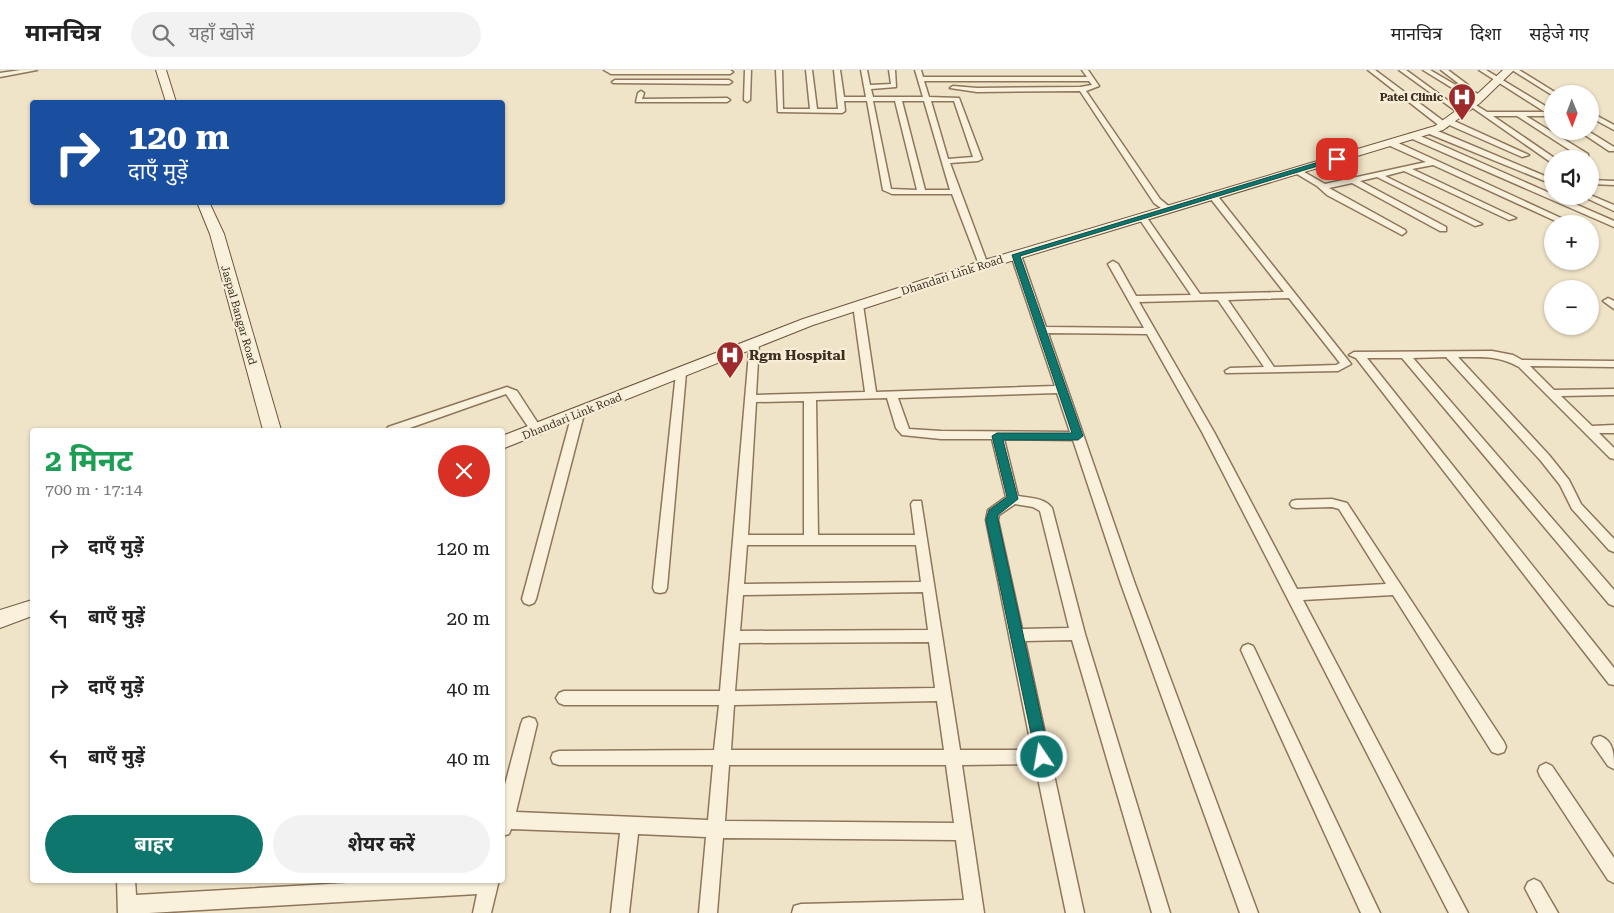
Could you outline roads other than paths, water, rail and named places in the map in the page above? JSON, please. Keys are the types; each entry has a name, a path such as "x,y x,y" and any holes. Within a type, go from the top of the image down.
{"street":[{"path":"0,75 34,70"},
{"path":"161,70 169,100"},
{"path":"607,70 612,72 730,71 729,89 626,87"},
{"path":"747,100 748,70"},
{"path":"779,70 780,111 842,111 836,70"},
{"path":"809,70 814,110"},
{"path":"864,70 887,190 892,192 956,192"},
{"path":"867,87 894,86 892,70"},
{"path":"918,70 927,88 926,98 945,161 983,265"},
{"path":"974,70 978,79"},
{"path":"1002,70 1006,79"},
{"path":"1044,70 1049,79"},
{"path":"948,88 977,90 1082,89 1096,86 1085,70"},
{"path":"1371,70 1447,123 1525,155"},
{"path":"1402,70 1472,105 1544,154"},
{"path":"1426,70 1459,90 1472,105"},
{"path":"1444,70 1466,86 1459,90"},
{"path":"1482,70 1544,109"},
{"name":"Dhandari Link Road","path":"505,442 537,431 808,322 858,305 983,265 1430,131 1447,123 1472,105 1509,70"},
{"path":"1515,70 1544,87"},
{"path":"960,71 962,79"},
{"path":"921,79 1091,78"},
{"path":"615,82 729,82"},
{"path":"1082,89 1157,201 1168,210"},
{"path":"641,93 639,102 727,100"},
{"path":"898,98 922,192"},
{"path":"841,99 956,99 978,159 945,161"},
{"path":"1485,114 1544,114"},
{"path":"1518,114 1575,150"},
{"path":"1599,119 1614,128"},
{"path":"1430,131 1544,179"},
{"path":"1413,136 1614,224"},
{"path":"1597,140 1612,149"},
{"path":"1391,142 1550,215"},
{"path":"1324,187 1435,162"},
{"path":"1405,169 1512,218"},
{"path":"1296,171 1324,187 1330,193 1402,232"},
{"path":"1378,175 1478,224"},
{"path":"1352,180 1443,229"},
{"path":"1599,182 1614,183"},
{"path":"1213,196 1346,364 1345,366 1230,371"},
{"path":"1599,202 1614,208"},
{"name":"Jaspal Bangar Road","path":"204,205 216,234 271,428"},
{"path":"1142,217 1198,298"},
{"path":"1016,255 1128,584 1249,913"},
{"path":"1113,264 1208,432 1459,913"},
{"path":"1133,299 1292,295"},
{"path":"1221,297 1271,370"},
{"path":"858,305 871,394"},
{"path":"1042,330 1151,331"},
{"path":"708,913 737,590 754,343"},
{"path":"1404,354 1614,600"},
{"path":"1449,354 1545,458 1564,483 1576,506 1614,547"},
{"path":"1339,355 1492,354 1509,357 1521,363 1614,455"},
{"path":"1359,355 1614,679"},
{"path":"1521,363 1614,364"},
{"path":"660,588 681,373"},
{"path":"751,399 1062,389"},
{"path":"398,428 507,390 513,392 537,431"},
{"path":"1551,393 1614,392"},
{"path":"891,394 902,428 906,432 916,435 1078,436"},
{"path":"810,396 811,540"},
{"path":"529,599 578,414"},
{"path":"1588,430 1614,430"},
{"path":"997,436 1013,499"},
{"path":"1075,913 992,520 993,513 1013,499 1036,503 1046,508 1078,634 1161,913"},
{"path":"1296,504 1332,503 1343,506 1498,747"},
{"path":"802,913 975,911 917,504"},
{"path":"741,540 922,540"},
{"path":"737,590 929,587"},
{"path":"1293,595 1396,589"},
{"path":"0,619 30,609"},
{"path":"1016,635 1078,634"},
{"path":"732,637 936,636"},
{"path":"1248,650 1371,913"},
{"path":"564,698 727,698 944,694"},
{"path":"505,815 529,724"},
{"path":"1600,742 1614,761"},
{"path":"559,758 1042,757"},
{"path":"1546,771 1614,874"},
{"path":"505,823 716,829 964,832"},
{"path":"620,913 630,826"},
{"path":"126,883 127,909 476,883"},
{"path":"482,913 489,883"},
{"path":"1534,888 1549,913"}],"place":[{"name":"Patel Clinic","path":"1462,121"},
{"name":"Rgm Hospital","path":"730,379"}]}
